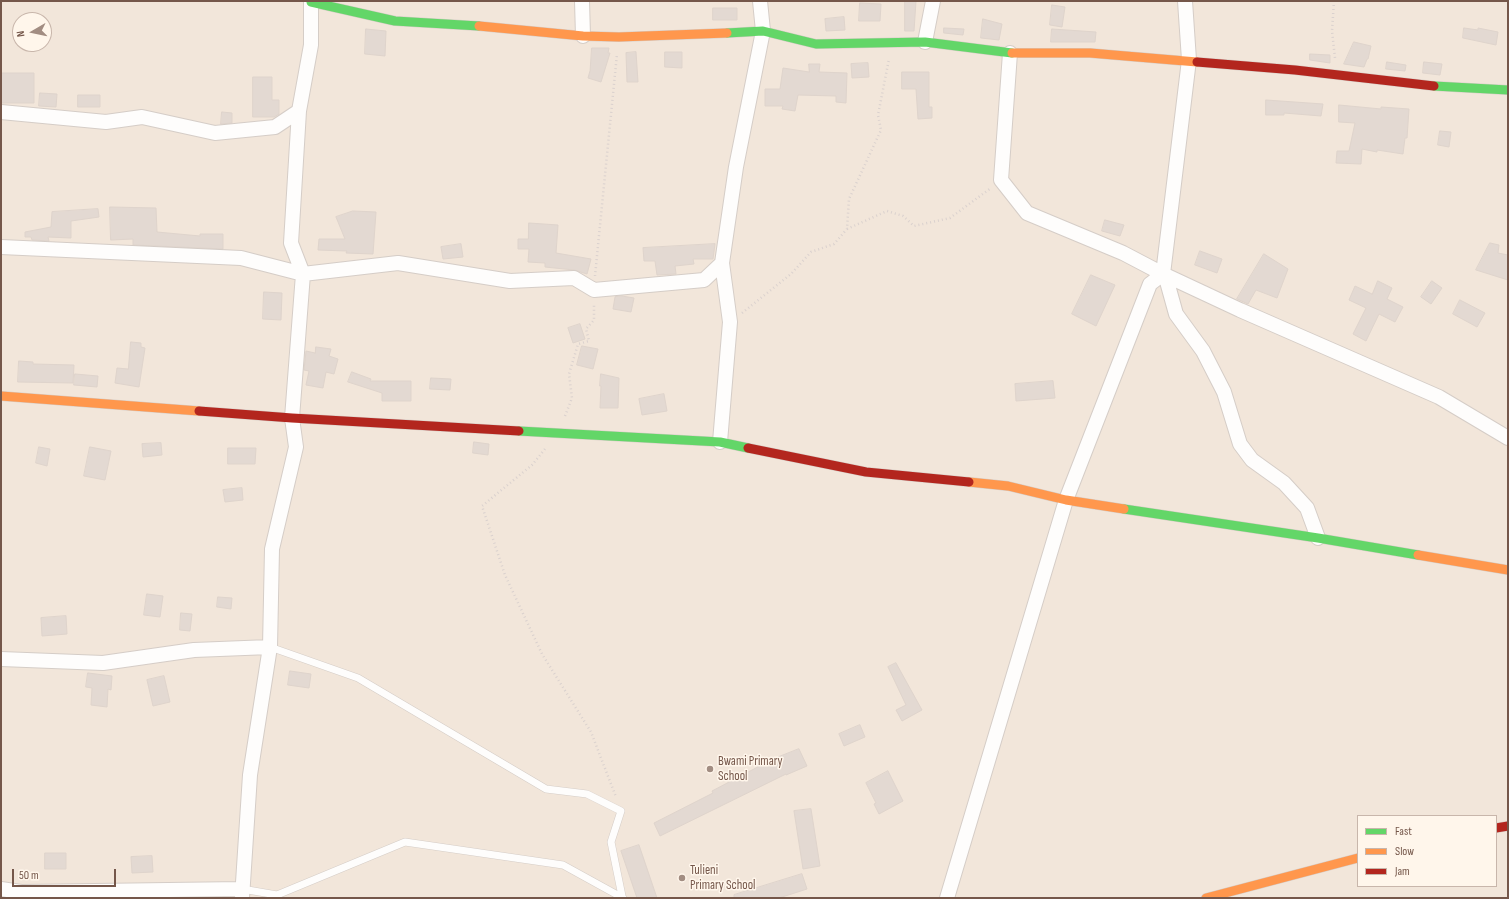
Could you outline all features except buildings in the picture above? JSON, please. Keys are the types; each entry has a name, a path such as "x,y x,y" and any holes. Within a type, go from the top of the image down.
{"street":[{"path":"1,889 21,892 242,894 250,775 270,647 272,549 296,447 292,418 303,274 291,243 299,111 311,46 311,1 395,21 456,24 583,36 763,31 816,44 924,42 1010,53 1090,53 1189,60 1430,86 1508,90"},
{"path":"582,1 583,36"},
{"path":"720,442 730,322 722,263 736,167 763,31 760,1"},
{"path":"924,42 933,1"},
{"path":"1185,1 1189,60 1163,274 1166,278 1176,314 1203,351 1224,392 1240,444 1252,460 1284,483 1307,508 1318,538"},
{"path":"1010,53 1001,180 1027,213 1123,254 1163,274 1439,397 1508,438"},
{"path":"1,112 106,122 142,117 216,133 275,127 299,111"},
{"path":"1,247 241,258 303,274 398,263 510,281 574,278 594,290 704,280 722,263"},
{"path":"947,898 1066,500 1150,284 1163,274"},
{"path":"1,396 292,418 720,442 866,472 1008,486 1066,500 1318,538 1508,570"},
{"path":"1,659 103,663 194,650 270,647"},
{"path":"1497,828 1508,826"},
{"path":"1206,898 1357,858"}],"lane":[{"path":"270,647 358,678 546,789 587,794 621,811 611,842 622,897"},
{"path":"242,894 277,895 406,842 563,866 622,897"}],"path":[{"path":"1334,1 1332,31 1337,75"},
{"path":"847,229 849,199 881,130 878,115 892,43"},
{"path":"730,322 791,274 811,252 834,244 847,229 887,211 903,216 914,226 950,218 1001,180"}],"shaded area":[{"path":"1,1 1508,1 1508,898 1,898"}],"traffic: fast":[{"path":"311,2 395,21 479,26"},
{"path":"727,33 763,31 816,44 925,42 1012,53"},
{"path":"1434,86 1508,90"},
{"path":"519,431 720,442 748,448"},
{"path":"1124,509 1318,538 1418,555"}],"traffic: slow":[{"path":"479,26 583,36 619,37 727,33"},
{"path":"1012,53 1090,53 1197,62"},
{"path":"1,396 199,411"},
{"path":"969,482 1008,486 1066,500 1124,509"},
{"path":"1418,555 1508,570"},
{"path":"1206,898 1357,858"}],"traffic: jam":[{"path":"1197,62 1295,70 1434,86"},
{"path":"199,411 519,431"},
{"path":"748,448 866,472 969,482"},
{"path":"1497,828 1508,826"}],"place":[{"name":"Bwami Primary School","path":"710,769"},
{"name":"Tulieni Primary School","path":"682,878"}]}
